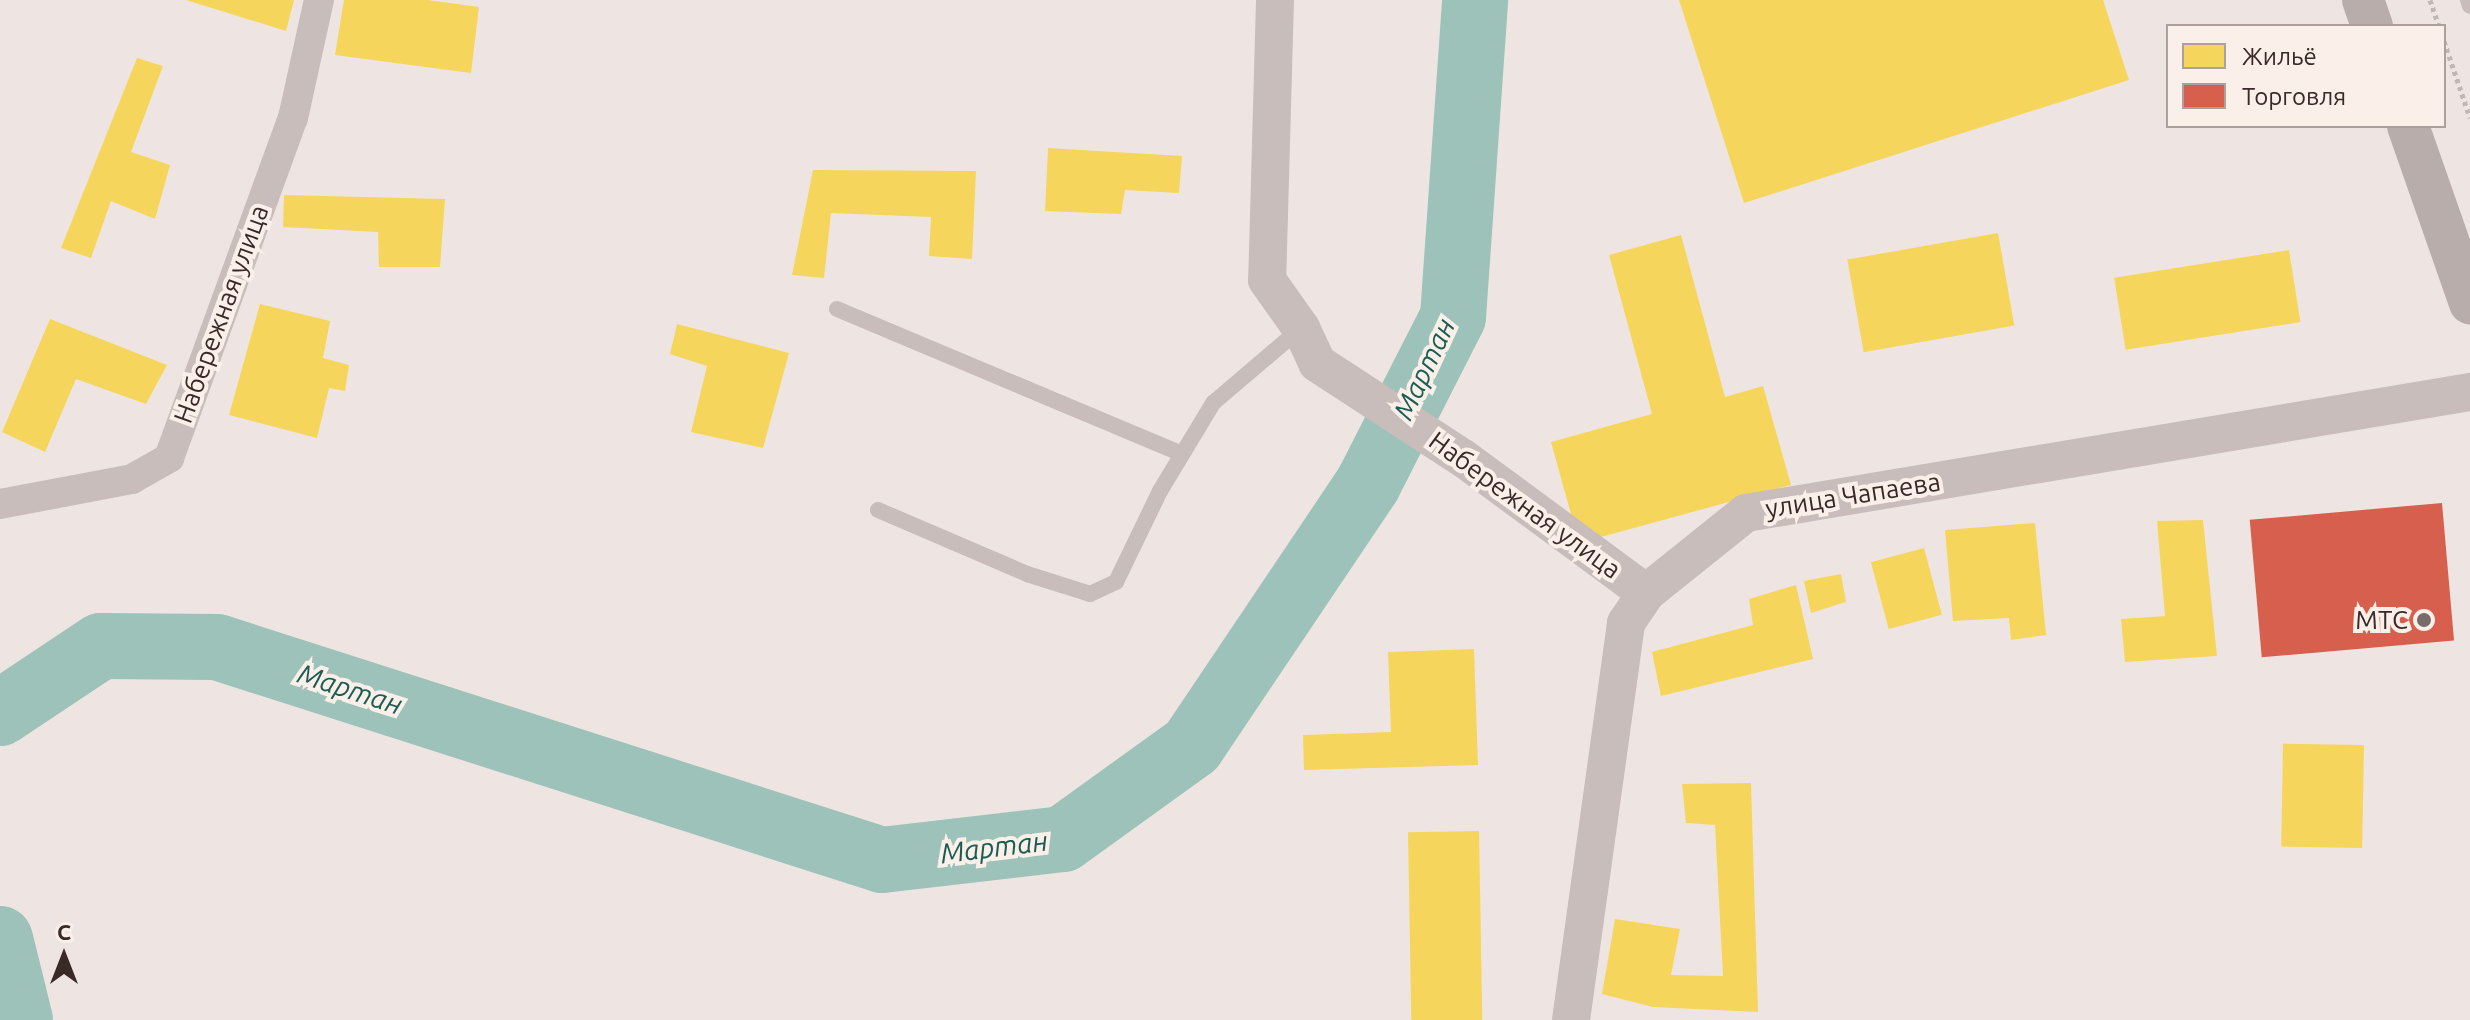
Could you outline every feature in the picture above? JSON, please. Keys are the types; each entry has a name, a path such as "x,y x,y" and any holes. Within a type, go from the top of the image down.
{"main road":[{"path":"2363,0 2371,24"},
{"path":"2409,128 2470,303"}],"street":[{"name":"Набережная улица","path":"0,504 132,479 169,458 293,118 319,0"},
{"name":"Набережная улица","path":"1275,0 1267,280 1301,328 1317,363 1463,458 1646,593"},
{"name":"улица Чапаева","path":"1571,1020 1626,623 1646,593 1746,513 2470,392"}],"lane":[{"path":"2468,0 2470,6"},
{"path":"837,309 1182,454"},
{"path":"878,510 1027,574 1090,594 1116,582 1182,454 1213,403 1301,328"}],"path":[{"path":"2430,0 2438,24"},
{"path":"2446,47 2470,118"}],"building: Жильё":[{"path":"186,0 294,0 286,31"},
{"path":"344,0 428,0 479,7 471,73 335,55"},
{"path":"1679,0 2103,0 2129,80 1744,203"},
{"path":"137,58 163,66 131,152 170,165 155,219 111,201 91,258 61,248"},
{"path":"1048,148 1182,156 1179,193 1125,190 1121,214 1045,211"},
{"path":"813,170 976,171 972,259 929,256 931,217 831,213 824,278 792,275"},
{"path":"284,195 445,199 440,267 379,267 378,232 283,227"},
{"path":"1998,233 2014,326 1864,352 1847,260"},
{"path":"1681,235 1725,397 1763,386 1791,485 1579,543 1551,442 1652,414 1609,255"},
{"path":"2289,250 2300,322 2126,350 2114,278"},
{"path":"260,304 330,321 323,358 349,365 345,391 329,388 317,438 229,415"},
{"path":"50,319 167,365 146,404 76,379 45,452 2,432"},
{"path":"677,324 789,353 763,448 691,432 707,366 670,354"},
{"path":"2203,520 2217,656 2125,662 2121,619 2165,616 2157,521"},
{"path":"2035,523 2046,635 2011,640 2009,618 1953,621 1945,530"},
{"path":"1924,548 1942,615 1889,629 1871,562"},
{"path":"1841,574 1846,602 1811,613 1804,581"},
{"path":"1796,585 1813,659 1661,696 1652,652 1753,625 1749,599"},
{"path":"1474,649 1478,765 1304,770 1303,735 1391,732 1388,652"},
{"path":"2283,744 2364,745 2362,848 2281,847"},
{"path":"1751,783 1758,1012 1653,1007 1602,994 1615,919 1680,929 1671,975 1723,976 1715,825 1686,823 1682,784"},
{"path":"1479,831 1482,1020 1411,1020 1408,832"}],"building: Торговля":[{"path":"2442,503 2454,640 2262,657 2250,520"}],"waterway":[{"name":"Мартан","path":"0,713 101,646 217,647 882,860 1063,839 1192,746 1368,484 1453,317 1475,0"},
{"name":"Мартан","path":"0,939 20,1020"}],"place":[{"name":"МТС","path":"2424,620"}]}
